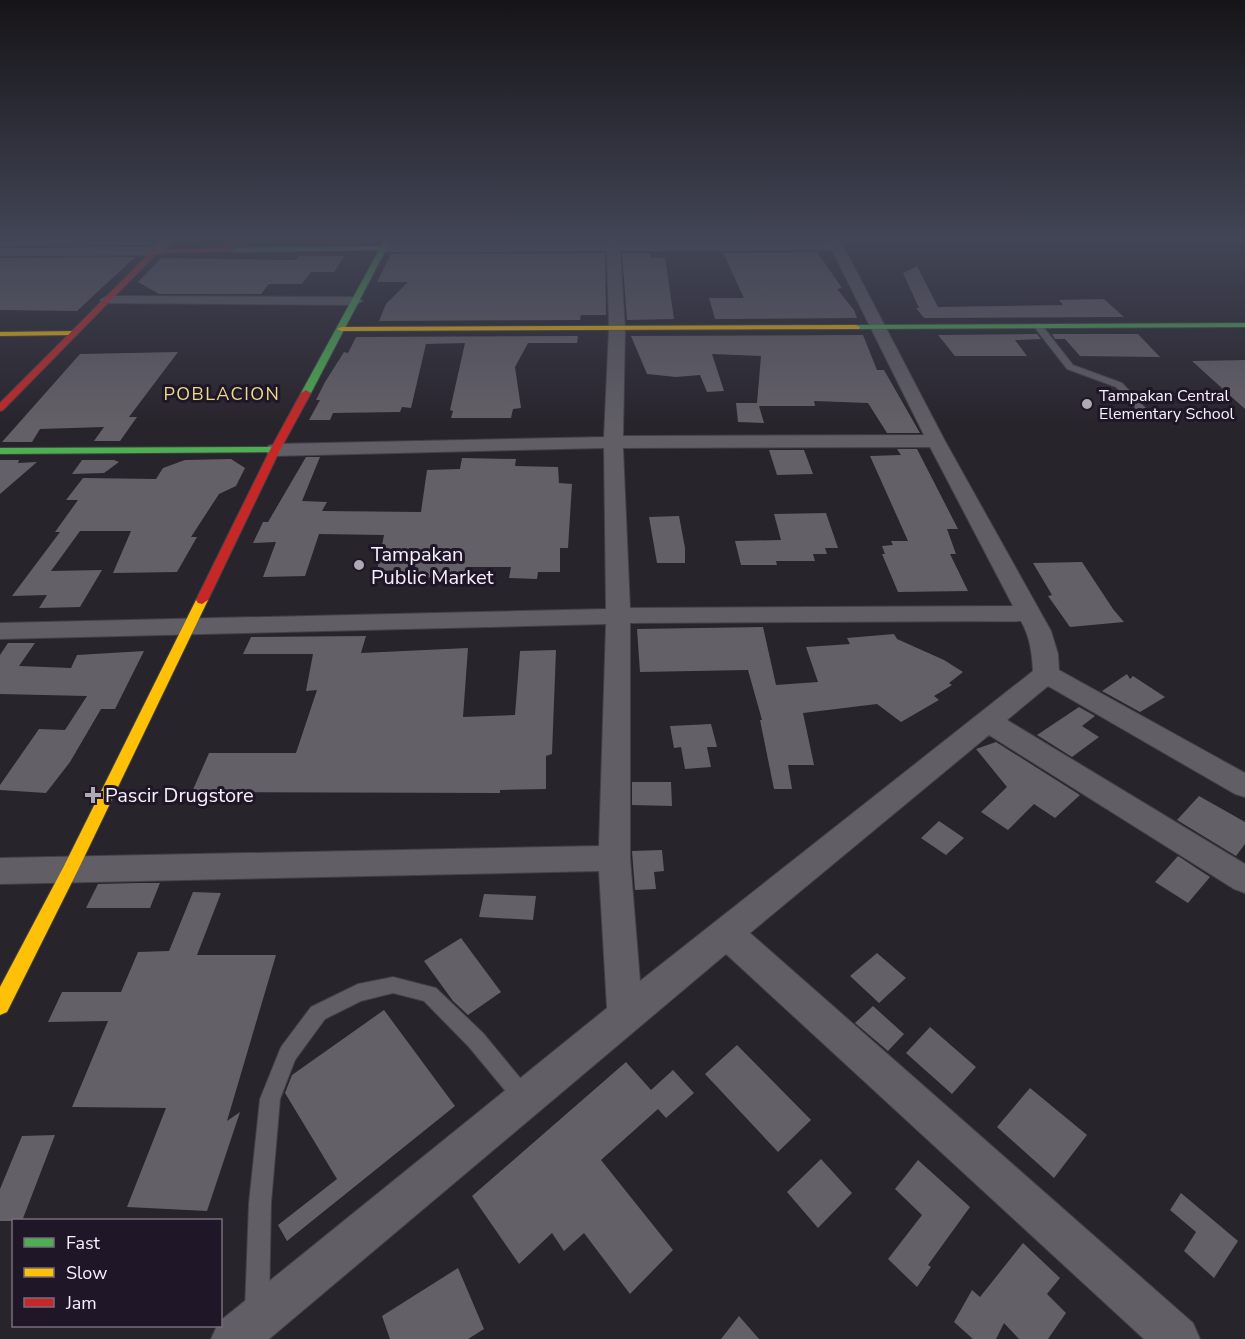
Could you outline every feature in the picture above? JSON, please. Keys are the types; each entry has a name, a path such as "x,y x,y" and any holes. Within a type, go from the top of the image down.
{"main road":[{"path":"0,408 107,300"},
{"path":"0,1006 189,628 275,450 356,301"},
{"path":"341,329 1245,325"},
{"path":"0,334 74,333"},
{"path":"0,451 275,450"}],"street":[{"path":"228,300 356,301"},
{"path":"616,300 617,328 613,442 618,616 614,858 625,1015"},
{"path":"863,300 1039,631 1045,654 1046,674"},
{"path":"275,450 613,442 936,441"},
{"path":"0,631 618,616 1029,613"},
{"path":"245,1330 625,1015 1046,674"},
{"path":"1046,674 1245,786"},
{"path":"988,721 1245,880"},
{"path":"0,871 614,858"},
{"path":"726,933 1177,1339"}],"lane":[{"path":"1038,326 1070,367 1119,385 1146,414"},
{"path":"245,1330 270,1099 288,1054 318,1013 358,993 393,985 429,994 476,1040 524,1098"}],"building":[{"path":"0,300 88,300 77,311 0,310"},
{"path":"390,300 606,300 606,315 581,315 580,320 379,321"},
{"path":"626,300 671,300 674,319 627,320"},
{"path":"710,300 846,300 857,318 715,319"},
{"path":"916,300 935,300 938,307 1063,305 1059,300 1106,300 1124,317 924,318 916,308 919,308"},
{"path":"1037,334 1041,339 1015,340 1027,356 955,356 938,335"},
{"path":"1052,334 1138,334 1160,357 1080,356 1065,339 1055,339"},
{"path":"863,335 877,370 884,370 920,433 887,433 868,403 814,401 815,406 759,406 764,423 738,422 736,403 757,403 761,356 712,354 724,391 707,392 700,375 676,377 647,374 631,336"},
{"path":"578,336 577,343 528,343 515,367 521,408 513,409 511,418 451,418 453,411 450,410 465,343 426,344 411,408 402,407 400,412 333,413 330,420 309,420 320,400 316,400 325,382 344,352 348,353 356,337"},
{"path":"178,352 129,417 137,417 120,441 94,441 104,427 40,429 32,442 2,442 80,354"},
{"path":"1245,360 1245,409 1192,361"},
{"path":"897,449 917,449 958,529 947,529 956,554 950,554 968,591 898,592 882,554 885,554 882,546 893,545 891,541 908,541 870,456 901,455"},
{"path":"769,450 804,450 813,474 777,475"},
{"path":"306,457 320,457 302,501 327,502 322,511 421,512 427,470 460,469 462,458 516,459 515,466 558,467 559,483 572,484 568,548 560,548 560,572 538,572 537,579 509,578 511,567 470,567 467,579 398,576 400,570 377,571 384,535 319,534 305,576 263,577 276,542 253,543 263,522 268,522"},
{"path":"231,459 245,468 236,486 219,494 191,537 197,537 177,572 113,573 131,531 80,531 51,571 102,570 80,607 39,608 47,595 12,596 60,532 55,532 78,500 66,500 83,478 156,479 163,468 185,460"},
{"path":"0,460 19,460 18,463 37,462 0,494"},
{"path":"82,460 119,462 104,473 72,474"},
{"path":"826,513 838,548 825,548 827,554 813,554 815,561 776,561 777,565 741,565 735,541 781,540 774,514"},
{"path":"679,516 685,548 685,563 657,563 649,517"},
{"path":"1082,562 1124,622 1070,627 1048,596 1052,595 1033,563"},
{"path":"763,627 776,685 818,682 806,647 850,644 847,638 894,634 897,639 944,660 963,672 949,683 952,685 934,696 939,700 901,722 877,704 803,713 814,765 788,765 792,789 774,789 760,720 762,720 748,670 640,672 637,629"},
{"path":"366,636 361,653 468,648 463,717 515,715 520,651 556,650 552,754 546,756 546,789 500,790 500,793 192,792 209,753 296,753 317,690 306,691 313,654 243,654 251,637"},
{"path":"8,643 35,643 19,666 71,668 77,655 144,651 115,709 101,709 70,762 46,793 0,790 0,785 39,729 65,730 87,696 0,694 0,655"},
{"path":"1127,674 1130,679 1133,676 1165,697 1140,712 1102,691"},
{"path":"1079,707 1095,716 1082,726 1099,737 1072,757 1037,735"},
{"path":"711,724 717,747 707,747 711,767 685,769 681,747 674,748 670,726"},
{"path":"996,742 1080,795 1055,818 1034,804 1008,830 981,812 1007,787 976,749"},
{"path":"632,782 671,782 672,806 632,805"},
{"path":"1199,796 1245,822 1245,844 1236,856 1177,820"},
{"path":"939,821 964,838 946,855 921,838"},
{"path":"662,850 664,871 654,872 656,889 635,890 632,851"},
{"path":"1178,856 1210,877 1188,903 1155,882"},
{"path":"160,883 150,908 86,908 98,884"},
{"path":"193,892 221,893 197,955 276,955 227,1121 240,1112 207,1211 127,1207 166,1108 72,1107 108,1021 48,1022 62,992 121,992 138,952 169,951"},
{"path":"484,894 536,896 533,920 479,917"},
{"path":"461,938 501,992 468,1015 453,1001 424,961"},
{"path":"877,953 906,978 879,1003 850,976"},
{"path":"873,1006 904,1034 888,1051 855,1023"},
{"path":"384,1010 455,1106 287,1241 278,1225 337,1179 285,1093 292,1075"},
{"path":"930,1027 976,1067 952,1094 906,1053"},
{"path":"737,1045 811,1120 778,1152 705,1074"},
{"path":"626,1062 651,1090 673,1070 694,1093 666,1118 658,1109 601,1160 673,1250 630,1294 584,1233 564,1251 552,1233 519,1264 472,1196"},
{"path":"1030,1088 1087,1135 1054,1178 997,1127"},
{"path":"55,1135 23,1219 0,1221 0,1189 22,1136"},
{"path":"821,1159 852,1193 818,1228 787,1192"},
{"path":"918,1160 970,1207 928,1265 931,1267 917,1287 888,1259 922,1215 895,1189"},
{"path":"1181,1193 1238,1241 1214,1278 1184,1251 1196,1232 1170,1210"},
{"path":"1023,1243 1060,1278 1047,1294 1066,1313 1048,1339 1019,1339 1004,1323 996,1339 973,1339 954,1322 972,1290 980,1297"},
{"path":"458,1268 484,1329 468,1339 390,1339 382,1316"},
{"path":"739,1316 759,1339 721,1339"}],"traffic: fast":[{"path":"306,393 356,300"},
{"path":"856,327 1245,325"},
{"path":"0,451 275,450"}],"traffic: slow":[{"path":"341,329 856,327"},
{"path":"0,334 74,333"},
{"path":"0,1006 70,870 202,600"}],"traffic: jam":[{"path":"0,408 106,300"},
{"path":"202,600 275,450 306,393"}],"place":[{"name":"Tampakan Central Elementary School","path":"1087,404"},
{"name":"Tampakan Public Market","path":"359,565"},
{"name":"Pascir Drugstore","path":"93,795"}],"district":[{"name":"POBLACION","path":"222,394"}]}
